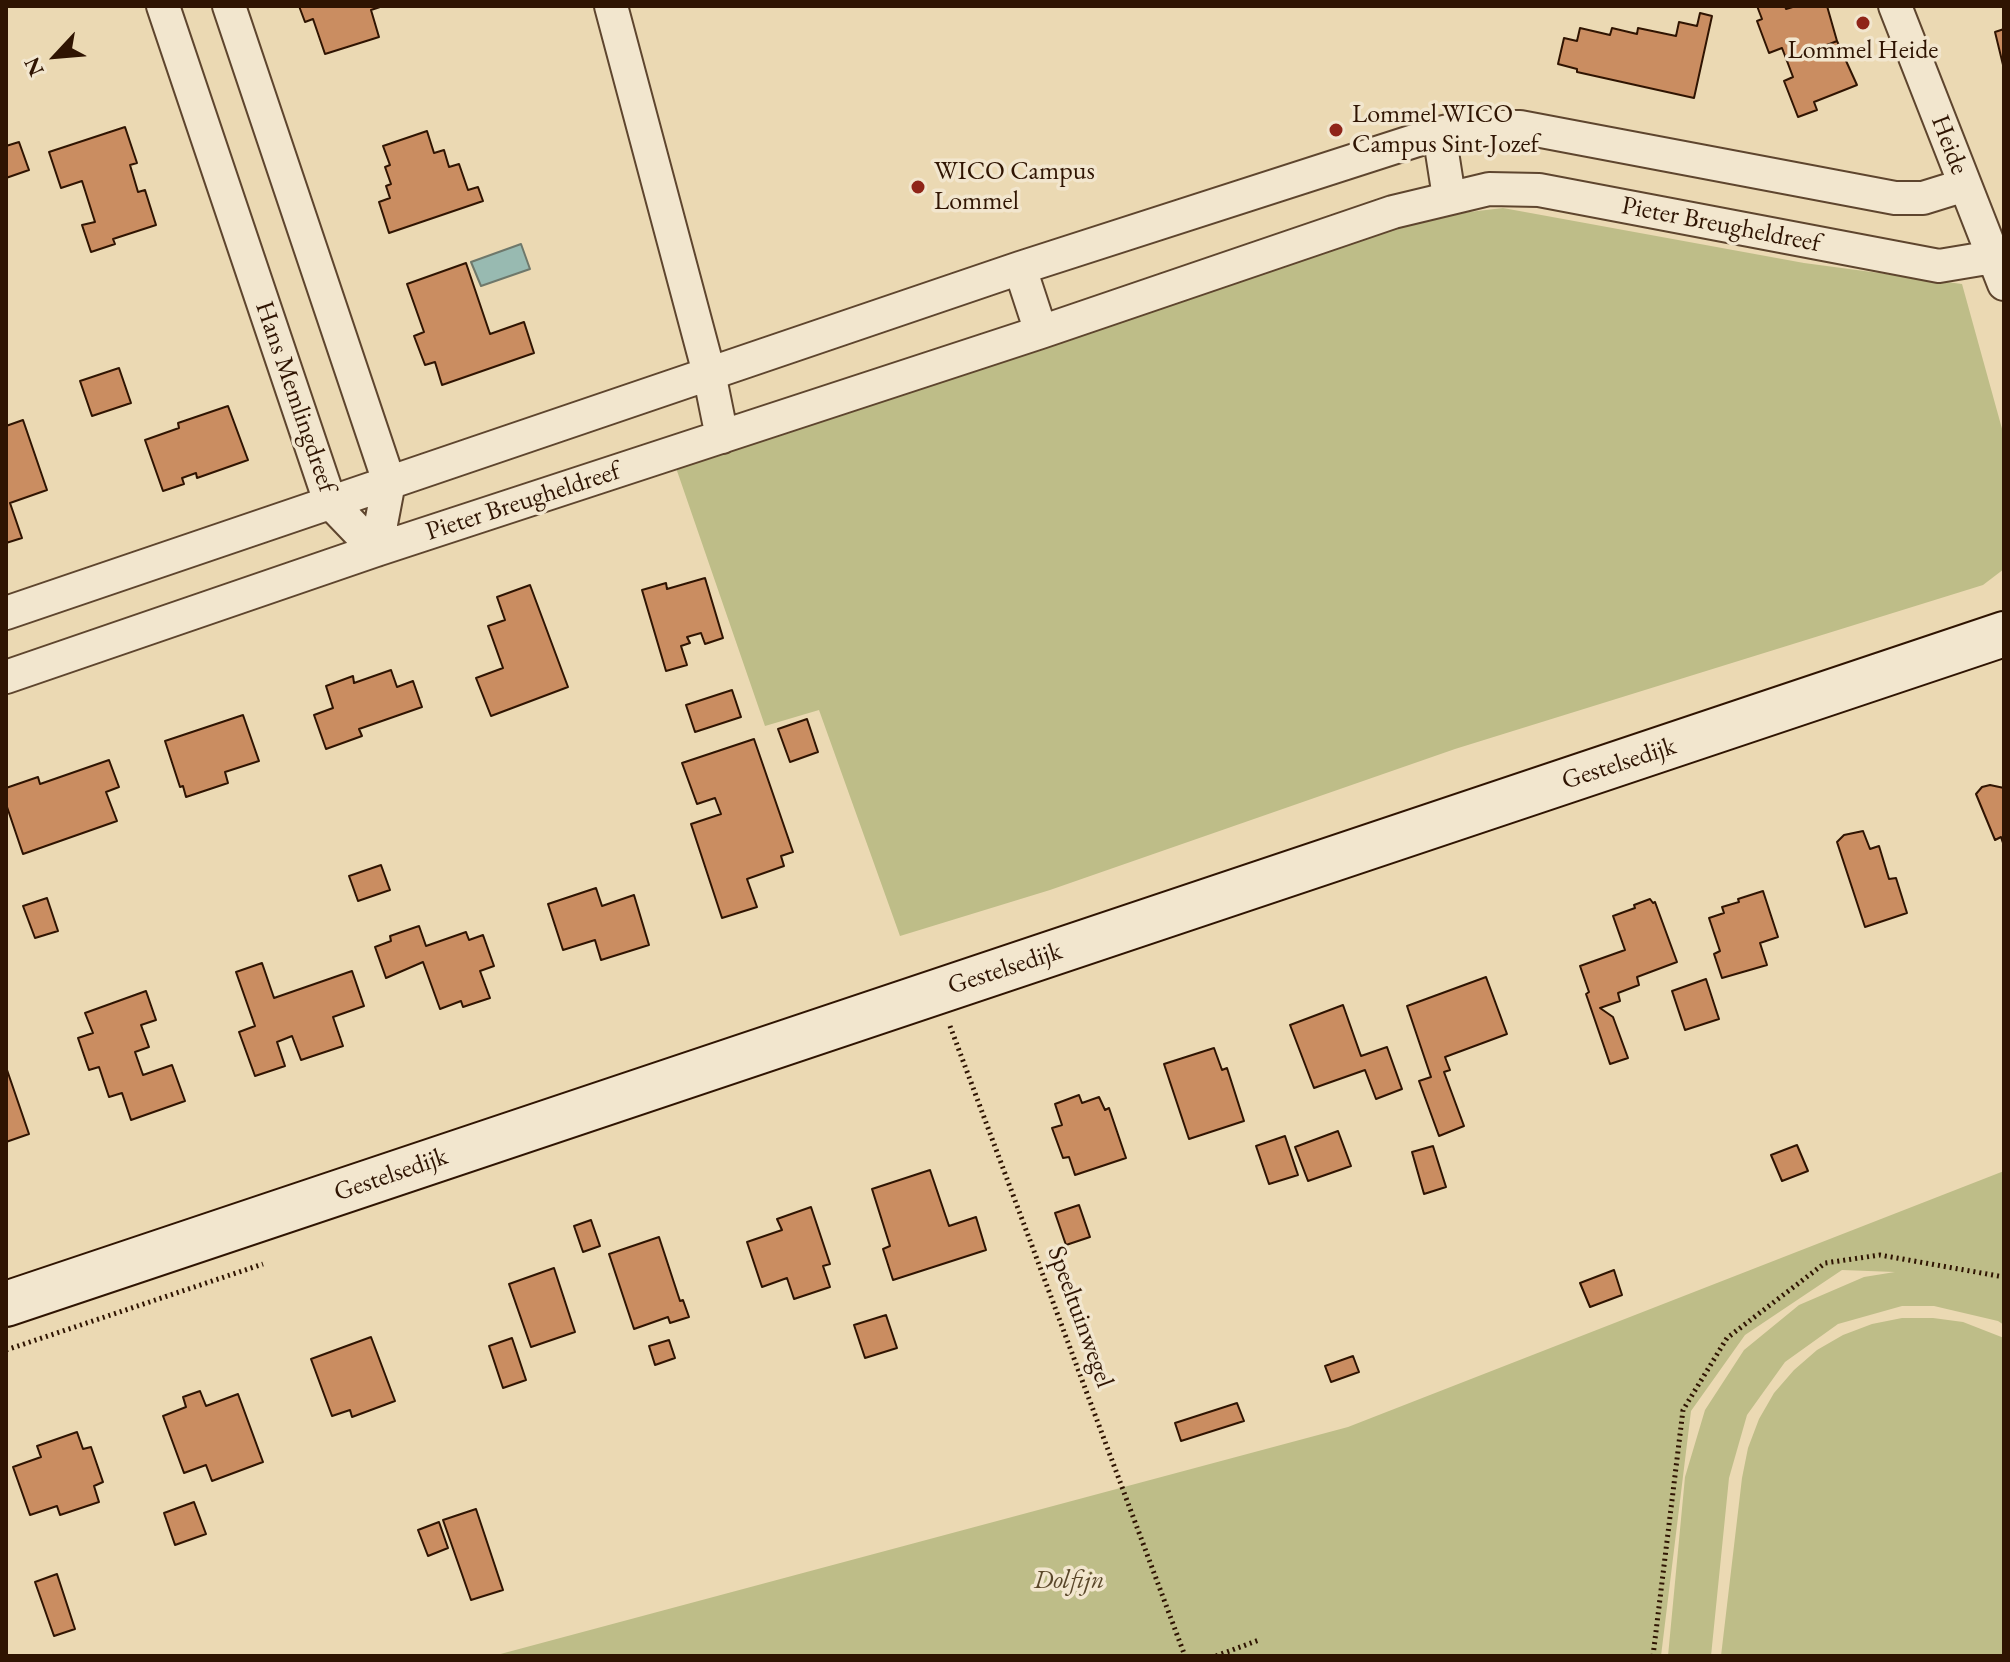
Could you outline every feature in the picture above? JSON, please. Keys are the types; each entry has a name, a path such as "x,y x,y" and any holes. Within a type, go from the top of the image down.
{"main road":[{"name":"Gestelsedijk","path":"6,1304 2004,634"}],"street":[{"name":"Hans Memlingdreef","path":"163,6 330,502 376,550"},
{"path":"229,6 389,482 376,550"},
{"path":"611,6 709,373 722,437"},
{"name":"Heide","path":"1895,6 1999,270"},
{"path":"6,613 1020,268 1439,133 1469,127 1520,127 1895,198 1923,198 1965,185"},
{"path":"1439,133 1449,197"},
{"name":"Pieter Breugheldreef","path":"6,677 376,550 1041,332 1393,212 1449,197 1489,189 1539,190 1939,266 1999,270"},
{"path":"1020,268 1041,332"}],"path":[{"name":"Speeltuinwegel","path":"936,992 1185,1656"},
{"path":"1653,1656 1683,1410 1727,1338 1825,1263 1880,1255 2004,1277"},
{"path":"1216,1656 1259,1640"}],"green space":[{"path":"1503,208 1804,263 1962,284 2004,436 2004,569 1983,585 1455,749 1050,890 900,936 819,710 765,726 675,465 1435,216"},
{"name":"Dolfijn","path":"2004,1171 2004,1325 1934,1306 1902,1306 1838,1324 1785,1362 1747,1415 1729,1478 1711,1656 1668,1656 1685,1477 1705,1410 1744,1350 1799,1305 1864,1277 1895,1272 1842,1270 1745,1335 1691,1411 1661,1656 493,1656 1348,1427"},
{"path":"1902,1318 1963,1322 2004,1338 2004,1656 1721,1656 1742,1478 1748,1448 1759,1419 1774,1393 1817,1350 1843,1335 1872,1324"}],"water":[{"path":"521,244 530,269 481,286 471,262"}],"building":[{"path":"299,6 383,6 371,10 379,37 325,54 313,19 305,22"},
{"path":"1757,6 1785,6 1786,9 1827,6 1837,41 1787,61 1782,48 1769,53 1757,21 1762,19"},
{"path":"1700,13 1712,16 1694,98 1577,72 1577,69 1558,64 1564,38 1577,41 1580,28 1610,35 1612,28 1637,34 1638,28 1676,36 1679,22 1697,26"},
{"path":"2004,29 2004,69 1995,32"},
{"path":"1837,41 1857,85 1814,102 1817,110 1798,117 1784,81 1793,77 1787,61"},
{"path":"125,127 137,163 130,165 138,192 145,190 156,225 113,239 115,244 91,252 82,225 95,222 82,181 61,188 49,152"},
{"path":"427,131 434,153 444,150 449,167 459,164 468,190 478,187 483,201 389,233 379,202 390,198 386,186 391,184 385,167 390,165 383,146"},
{"path":"19,142 29,170 6,178 6,146"},
{"path":"466,263 490,334 524,322 534,353 442,385 435,362 425,365 414,336 424,332 407,284"},
{"path":"119,368 131,403 92,416 80,381"},
{"path":"228,406 248,460 197,478 196,473 182,478 184,484 163,491 145,440 179,428 178,423"},
{"path":"23,420 47,490 10,503 22,538 6,543 6,426"},
{"path":"705,578 723,638 705,644 701,633 687,637 690,643 681,646 687,665 666,671 642,590 666,583 667,589"},
{"path":"530,585 568,687 491,716 476,678 503,668 488,626 505,620 497,597"},
{"path":"391,670 397,687 413,681 422,707 359,729 362,736 326,749 314,715 333,708 326,686 353,676 354,683"},
{"path":"732,690 741,717 695,732 686,705"},
{"path":"243,715 259,761 225,772 228,783 186,797 165,741"},
{"path":"807,719 818,752 790,762 778,729"},
{"path":"754,739 793,852 781,856 784,866 747,879 757,907 722,918 691,824 721,814 715,798 697,804 682,763"},
{"path":"109,760 119,787 106,792 117,821 23,854 6,804 6,788 38,777 40,784"},
{"path":"1982,787 2004,788 2004,846 2001,837 1995,840 1976,794"},
{"path":"1863,831 1870,849 1879,846 1889,879 1896,878 1907,913 1865,927 1837,842 1844,835"},
{"path":"381,865 390,890 358,901 349,876"},
{"path":"596,888 602,906 634,895 649,945 601,960 595,940 563,950 548,904"},
{"path":"1763,891 1778,937 1760,943 1767,965 1722,978 1714,954 1720,951 1709,918 1724,913 1722,907 1739,902 1738,899"},
{"path":"47,898 58,931 35,938 23,906"},
{"path":"1650,899 1655,902 1677,962 1637,977 1639,985 1618,993 1620,1001 1600,1008 1613,1017 1628,1058 1610,1064 1586,994 1589,992 1580,966 1625,950 1613,916"},
{"path":"419,926 426,946 466,932 469,940 483,935 494,966 480,971 490,998 463,1007 461,1001 440,1009 423,962 386,978 375,947 391,941 390,936"},
{"path":"262,963 274,998 352,971 364,1006 333,1017 343,1046 301,1060 292,1036 277,1042 285,1066 255,1076 239,1032 255,1026 236,972"},
{"path":"1486,977 1507,1034 1445,1057 1450,1070 1444,1072 1464,1126 1439,1136 1419,1081 1431,1077 1407,1006"},
{"path":"1706,979 1719,1019 1685,1030 1672,991"},
{"path":"146,991 156,1020 141,1025 149,1047 135,1052 143,1075 172,1065 185,1101 131,1120 122,1093 109,1097 99,1067 89,1070 78,1038 93,1033 85,1013"},
{"path":"1343,1005 1361,1056 1387,1047 1402,1089 1376,1099 1365,1070 1314,1088 1290,1025"},
{"path":"1214,1048 1222,1070 1227,1068 1244,1121 1189,1139 1164,1064"},
{"path":"6,1067 29,1134 6,1142"},
{"path":"1079,1095 1082,1103 1099,1097 1105,1110 1109,1108 1126,1158 1075,1175 1069,1157 1063,1158 1052,1128 1062,1125 1055,1104"},
{"path":"1338,1131 1351,1166 1308,1181 1295,1147"},
{"path":"1285,1136 1298,1175 1269,1184 1256,1146"},
{"path":"1797,1145 1808,1171 1782,1181 1771,1155"},
{"path":"1433,1146 1446,1187 1424,1194 1412,1152"},
{"path":"930,1170 949,1226 976,1217 986,1250 893,1280 883,1249 890,1246 872,1189"},
{"path":"1079,1205 1090,1237 1066,1245 1055,1213"},
{"path":"811,1207 830,1264 823,1266 830,1287 794,1299 787,1278 762,1287 747,1242 782,1230 777,1219"},
{"path":"591,1220 600,1246 583,1252 574,1226"},
{"path":"659,1237 680,1301 683,1300 689,1317 670,1323 668,1317 634,1329 609,1254"},
{"path":"554,1268 575,1332 531,1347 509,1284"},
{"path":"1614,1270 1622,1295 1590,1307 1580,1283"},
{"path":"886,1315 897,1348 865,1358 854,1325"},
{"path":"371,1337 395,1401 352,1417 350,1410 332,1416 311,1359"},
{"path":"512,1338 526,1380 503,1388 489,1346"},
{"path":"669,1340 675,1358 655,1365 649,1346"},
{"path":"1353,1356 1359,1372 1331,1382 1325,1366"},
{"path":"200,1391 206,1406 238,1394 263,1462 212,1481 206,1465 184,1473 163,1416 186,1407 183,1397"},
{"path":"1237,1403 1244,1421 1181,1441 1175,1423"},
{"path":"77,1432 83,1449 91,1447 103,1482 94,1486 99,1502 60,1515 57,1506 30,1515 13,1467 41,1457 37,1446"},
{"path":"194,1502 206,1534 175,1545 164,1513"},
{"path":"476,1509 503,1590 471,1600 443,1520"},
{"path":"439,1522 448,1548 428,1556 418,1530"},
{"path":"57,1574 75,1629 54,1636 35,1582"}],"place":[{"name":"Lommel Heide","path":"1863,23"},
{"name":"Lommel WICO Campus Sint-Jozef","path":"1336,130"},
{"name":"WICO Campus Lommel","path":"918,187"}]}
